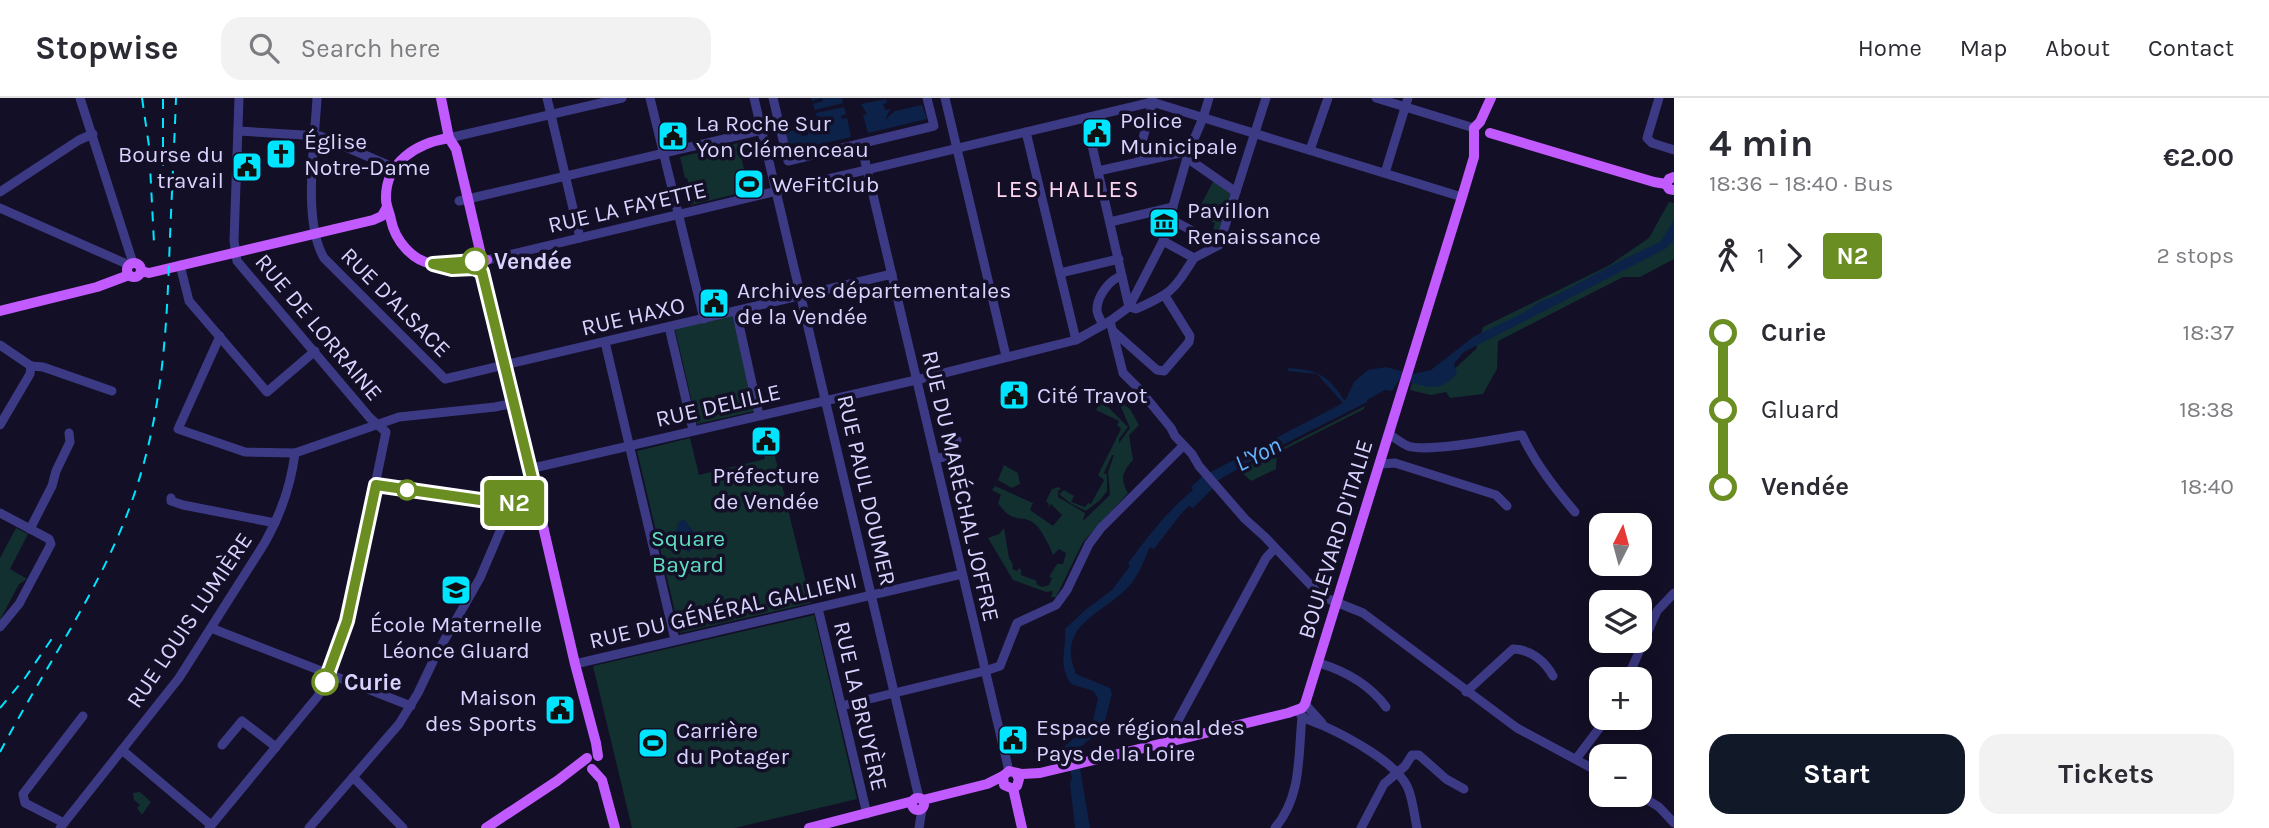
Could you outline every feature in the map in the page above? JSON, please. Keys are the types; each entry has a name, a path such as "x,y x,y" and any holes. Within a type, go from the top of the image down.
{"main road":[{"path":"441,98 449,138 456,149 463,200 483,264 499,367 508,405 529,468 530,497 539,509 596,743 593,761 605,779 615,828"},
{"path":"1462,197 1492,98"},
{"path":"1482,130 1654,182 1672,184"},
{"path":"449,138 428,142 411,151 395,168 387,184 387,207 392,229 412,254 433,264 452,269 474,268 483,264"},
{"name":"BOULEVARD D'ITALIE","path":"1301,710 1319,663 1462,197"},
{"path":"0,311 97,287 133,269 149,273 373,220 382,216 387,207"},
{"path":"373,220 392,229"},
{"path":"809,828 881,811 893,805 918,804 970,788 1301,710"},
{"path":"486,828 557,781 593,761"},
{"path":"1011,780 1022,828"}],"street":[{"path":"80,98 133,269"},
{"path":"234,253 239,98"},
{"path":"315,234 312,206 317,98"},
{"path":"547,98 580,238"},
{"path":"449,138 622,98"},
{"path":"650,98 704,318"},
{"name":"RUE PAUL DOUMER","path":"754,98 895,694 918,804 917,828"},
{"path":"773,98 788,161 934,126 927,98"},
{"path":"945,98 1006,356"},
{"path":"1129,307 1163,241 1188,154 1209,98"},
{"path":"1129,307 1136,309 1165,296 1179,282 1194,257 1219,245 1266,98"},
{"path":"1310,150 1328,98"},
{"path":"1376,98 1407,103 1482,130"},
{"path":"1659,98 1647,138 1652,144 1674,150"},
{"path":"1141,160 1139,153 1153,100 1203,118 1462,197"},
{"name":"RUE LA FAYETTE","path":"483,264 580,238 1086,119 1153,100"},
{"path":"1385,173 1407,103"},
{"path":"1086,119 1129,307"},
{"path":"463,200 779,126"},
{"path":"238,131 316,135 395,168"},
{"path":"1026,132 1076,340"},
{"path":"0,192 79,140 93,135"},
{"name":"RUE DU MARÉCHAL JOFFRE","path":"861,144 1011,780"},
{"path":"1098,171 1141,160 1188,154 1236,192"},
{"path":"1110,222 1173,207"},
{"path":"0,208 133,269"},
{"path":"1170,219 1219,245"},
{"name":"RUE D'ALSACE","path":"315,234 324,258 445,379 499,367"},
{"path":"1163,241 1194,257"},
{"name":"RUE DE LORRAINE","path":"234,253 242,268 370,418 378,423"},
{"path":"1060,273 1119,259"},
{"path":"176,266 190,301 267,392 315,351"},
{"name":"RUE HAXO","path":"499,367 892,274"},
{"path":"1122,276 1112,279 1097,308 1109,326 1123,373 1147,398 1183,446 1245,519 1321,596 1363,613 1517,729 1589,766"},
{"path":"1109,326 1161,372 1168,368 1189,342 1189,333 1165,296"},
{"name":"RUE DELILLE","path":"529,468 916,380 1076,340 1109,326 1129,307"},
{"path":"736,311 759,415"},
{"path":"669,327 693,430"},
{"path":"220,336 178,429 245,452 295,453 399,417 508,405"},
{"path":"605,342 675,640"},
{"path":"1117,346 1127,343"},
{"path":"0,345 31,366 43,367 112,391"},
{"path":"0,425 30,374 31,366"},
{"path":"122,750 210,826 318,696 330,672 347,621 386,432 378,423"},
{"path":"30,529 70,442 69,433"},
{"path":"1389,434 1409,446 1421,448 1478,443 1522,435 1528,449 1576,512"},
{"path":"935,459 944,457 957,440"},
{"path":"841,706 1000,665 1017,623 1056,605 1088,544 1183,446"},
{"path":"1384,451 1395,463"},
{"name":"RUE LOUIS LUMIÈRE","path":"62,826 178,678 211,628 275,523 292,477 295,453"},
{"path":"1380,464 1395,463 1496,495 1507,506"},
{"path":"376,485 508,504 530,497"},
{"path":"171,498 171,501 183,505 275,523"},
{"path":"309,828 399,724 411,706 437,653 480,578 503,524 508,504"},
{"path":"0,513 49,539 51,544 19,604 0,627"},
{"path":"1175,740 1175,726 1266,558 1275,548"},
{"name":"RUE DU GÉNÉRAL GALLIENI","path":"575,664 962,574"},
{"path":"1632,667 1657,611 1674,593"},
{"name":"RUE LA BRUYÈRE","path":"818,608 867,814"},
{"path":"211,628 330,672 341,680 411,706"},
{"path":"1466,692 1513,649 1525,649 1548,666 1553,676"},
{"path":"1319,663 1357,680 1386,706"},
{"path":"1301,710 1315,720"},
{"path":"1301,710 1397,771 1408,787 1417,828"},
{"path":"1275,828 1290,805 1295,789 1302,739 1301,710"},
{"path":"62,826 25,803 23,794 83,716"},
{"path":"1302,739 1315,720"},
{"path":"222,745 242,721 276,747"},
{"path":"1576,759 1598,730"},
{"path":"1361,828 1384,784 1405,766 1412,755 1419,755 1446,779 1464,789"},
{"path":"353,778 404,828"},
{"path":"1652,803 1674,823 1671,828"}],"green space":[{"path":"738,143 749,191 691,205 689,184 680,157"},
{"path":"1214,180 1233,192 1220,233 1213,229 1215,223 1196,214"},
{"path":"1669,202 1674,203 1674,259 1640,277 1623,277 1498,341 1497,369 1483,394 1450,398 1446,392 1431,395 1410,390 1413,381 1448,375 1476,349 1483,327 1608,266 1649,238"},
{"path":"732,315 755,411 697,424 675,329"},
{"path":"1101,400 1128,427 1119,443 1130,428 1118,400 1130,409 1139,425 1129,435 1133,460 1124,472 1123,480 1128,493 1083,542 1056,597 1051,597 1053,591 1046,592 1013,580 988,538 999,534 1004,528 1012,569 1017,571 1019,568 1021,575 1037,581 1036,584 1042,587 1049,585 1052,578 1049,577 1057,564 1063,564 1066,553 1059,549 1053,555 1038,527 1027,519 1009,515 998,503 1001,495 992,490 995,486 1033,503 1030,510 1053,526 1062,515 1051,504 1048,508 1046,501 1052,489 1059,487 1061,489 1058,491 1058,497 1085,513 1083,521 1110,495 1108,472 1114,455 1104,473 1107,475 1107,491 1086,511 1070,503 1059,494 1064,490 1074,496 1071,502 1085,507 1088,503 1091,504 1104,480 1098,475 1121,429 1117,425 1119,421 1096,410"},
{"path":"1365,406 1364,409 1277,453 1276,469 1251,481 1239,470"},
{"name":"Square Bayard","path":"690,438 699,475 765,459 764,454 774,452 811,603 680,633 637,451"},
{"path":"1004,465 1018,473 1020,484 1012,488 998,480"},
{"path":"16,528 28,534 10,569 27,579 19,584 0,620 0,558"},
{"path":"814,615 857,799 735,828 632,828 593,666"},
{"path":"140,792 151,802 142,815 133,793"}],"water":[{"path":"822,98 842,98 843,103 815,110 813,104 823,101"},
{"path":"886,99 887,103 883,104 885,110 890,109 885,120 895,111 922,105 927,119 868,133 863,115 867,114 861,104"},
{"path":"844,107 846,114 841,116 842,119 847,118 851,137 800,149 796,143 792,144 790,151 786,132 800,129 802,136 808,135 806,127 822,123 821,120 817,121 816,113"},
{"name":"L'Yon","path":"1674,220 1674,240 1665,249 1464,352 1454,364 1457,373 1451,380 1431,387 1400,379 1392,391 1385,390 1217,481 1193,508 1189,506 1180,515 1154,549 1150,547 1129,586 1085,622 1072,643 1071,657 1076,674 1110,688 1112,694 1103,728 1077,750 1090,828 1075,828 1070,783 1072,778 1064,747 1093,721 1098,698 1093,691 1071,684 1067,676 1063,663 1065,629 1112,590 1150,534 1203,476 1343,403 1317,374 1288,371 1288,368 1308,370 1322,376 1345,401 1354,382 1368,370 1386,367 1413,374 1431,370 1473,337 1660,242"},
{"path":"684,519 695,533 693,548 689,552 681,547 676,536 678,523"}],"railway":[{"path":"142,98 149,146 154,243"},
{"path":"163,98 163,185"},
{"path":"0,752 105,564 133,498 150,440 160,382 168,293 176,98"},
{"path":"0,708 53,637"}],"bus line":[{"name":"N2","path":"325,682 347,621 376,485 508,504 524,500 525,493 532,490 533,482 482,272 468,267 452,269 433,264 475,261"}],"place":[{"name":"Police Municipale","path":"1097,133"},
{"name":"La Roche Sur Yon Clémenceau","path":"673,136"},
{"name":"Église Notre-Dame","path":"281,154"},
{"name":"Bourse du travail","path":"247,167"},
{"name":"WeFitClub","path":"749,184"},
{"name":"Pavillon Renaissance","path":"1164,223"},
{"name":"Vendée","path":"475,261"},
{"name":"Archives départementales de la Vendée","path":"714,303"},
{"name":"Cité Travot","path":"1014,395"},
{"name":"Préfecture de Vendée","path":"766,441"},
{"name":"École Maternelle Léonce Gluard","path":"456,590"},
{"name":"Curie","path":"325,682"},
{"name":"Maison des Sports","path":"560,710"},
{"name":"Espace régional des Pays de la Loire","path":"1013,740"},
{"name":"Carrière du Potager","path":"653,743"}],"district":[{"name":"LES HALLES","path":"1068,189"}]}
